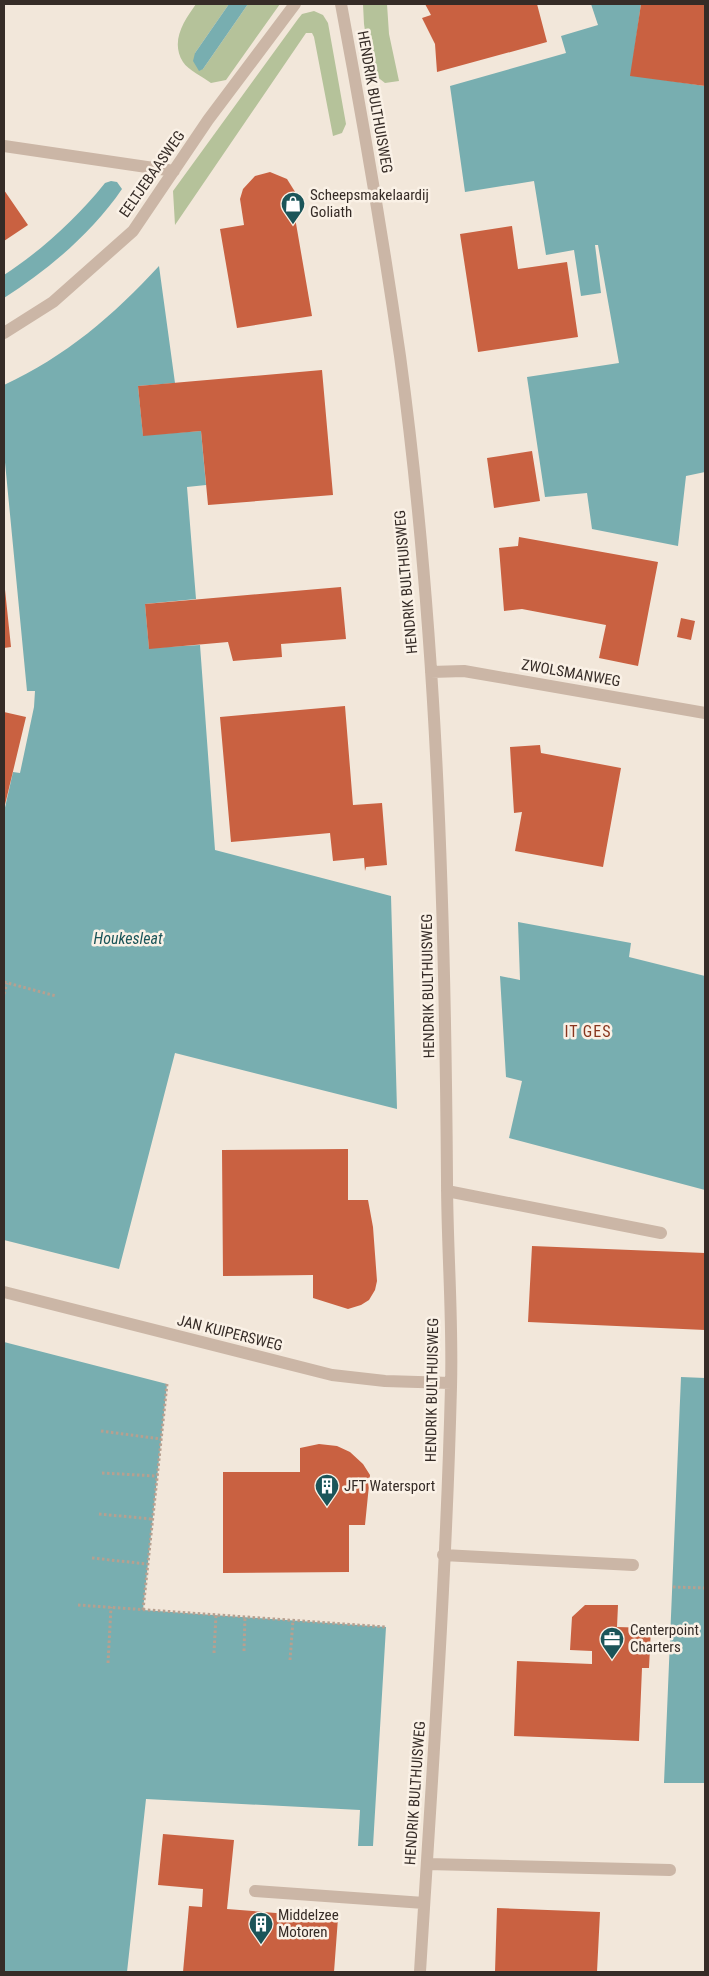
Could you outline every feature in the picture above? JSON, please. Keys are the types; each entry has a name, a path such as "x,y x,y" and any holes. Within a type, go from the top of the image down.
{"street":[{"name":"EELTJEBAASWEG","path":"4,333 53,302 132,231 208,120 295,4"},
{"name":"HENDRIK BULTHUISWEG","path":"341,4 361,108 400,359 431,672 446,1014 451,1382 439,1687 420,1972"},
{"path":"4,146 174,171"},
{"name":"ZWOLSMANWEG","path":"431,672 474,672 705,713"},
{"path":"447,1191 661,1233"},
{"name":"JAN KUIPERSWEG","path":"4,1292 332,1375 384,1381 451,1382"},
{"path":"443,1555 633,1565"},
{"path":"427,1864 670,1870"},
{"path":"255,1891 424,1903"}],"path":[{"path":"4,994 5,982 56,996"},
{"path":"143,1610 167,1384"},
{"path":"100,1431 161,1439"},
{"path":"102,1473 156,1476"},
{"path":"100,1514 152,1519"},
{"path":"92,1558 148,1564"},
{"path":"673,1587 705,1588"},
{"path":"78,1605 386,1627"},
{"path":"108,1663 111,1607"},
{"path":"214,1653 216,1614"},
{"path":"244,1651 245,1616"},
{"path":"290,1660 293,1619"}],"green space":[{"path":"196,4 229,4 195,53 203,69 248,4 280,4 226,80 211,83 185,65 179,54 178,39 180,32"},
{"path":"363,4 387,4 389,34 399,81 385,83 371,72"},
{"path":"314,11 323,15 328,23 346,124 342,133 333,136 314,37 312,33 306,33 175,225 173,191 298,19 302,14"}],"water":[{"path":"229,4 248,4 203,69 199,71 193,61 195,53"},
{"path":"591,4 641,4 631,75 705,86 705,472 686,476 678,546 592,529 587,493 545,497 527,377 619,363 598,245 595,245 601,293 581,296 574,250 546,255 534,181 465,192 450,86 566,53 561,36 598,25"},
{"path":"117,182 122,189 97,221 53,263 4,298 4,275 58,233 105,183"},
{"name":"Houkesleat","path":"159,266 175,383 138,386 143,435 201,431 206,485 187,487 196,599 145,604 149,648 200,645 215,850 391,896 397,1109 175,1053 119,1269 4,1240 4,812 13,772 20,773 34,707 35,691 27,691 4,452 4,385 48,361 88,333"},
{"path":"518,922 631,943 629,957 705,976 705,1190 509,1138 522,1081 506,1077 500,976 520,980"},
{"path":"4,1342 167,1384 143,1610 386,1627 373,1846 358,1846 360,1810 146,1799 127,1972 4,1972"},
{"path":"681,1377 705,1378 705,1783 664,1783"}],"building":[{"path":"425,4 537,4 547,42 437,72 435,44 422,18 431,15"},
{"path":"641,4 705,4 705,86 630,76"},
{"path":"270,172 287,179 297,195 298,205 293,206 312,316 237,328 220,229 244,225 240,199 243,189 255,176"},
{"path":"4,190 28,225 4,241"},
{"path":"512,226 518,269 567,262 578,337 478,352 460,234"},
{"path":"322,370 333,495 208,505 201,431 143,436 138,386"},
{"path":"532,451 540,501 494,508 487,458"},
{"path":"519,537 658,562 638,666 599,658 606,625 522,609 504,611 499,548 518,546"},
{"path":"4,580 11,647 4,648"},
{"path":"341,587 346,639 281,644 282,657 233,661 228,642 149,649 145,604"},
{"path":"681,618 695,621 691,640 677,637"},
{"path":"345,706 353,805 382,803 387,865 366,867 365,871 364,858 333,861 330,833 231,842 220,717"},
{"path":"4,712 26,717 4,809"},
{"path":"540,745 541,753 621,768 603,867 515,851 522,812 514,813 510,747"},
{"path":"348,1149 348,1200 368,1200 373,1227 377,1281 375,1290 369,1300 348,1309 313,1298 313,1275 223,1276 222,1150"},
{"path":"532,1246 705,1253 705,1330 528,1322"},
{"path":"319,1444 337,1446 350,1452 363,1464 370,1475 365,1525 349,1525 349,1572 223,1573 223,1472 300,1472 300,1448"},
{"path":"585,1605 618,1605 617,1627 651,1628 649,1668 642,1668 639,1741 514,1736 517,1661 592,1664 592,1651 570,1650 572,1617"},
{"name":"Middelzee Motoren","path":"163,1834 234,1840 227,1909 338,1918 334,1972 183,1972 189,1906 202,1907 203,1889 158,1885"},
{"path":"497,1908 600,1912 597,1972 495,1972"}],"place":[{"name":"Scheepsmakelaardij Goliath","path":"293,225"},
{"name":"JFT Watersport","path":"327,1507"},
{"name":"Centerpoint Charters","path":"612,1660"},
{"name":"Middelzee Motoren","path":"261,1945"}],"district":[{"name":"IT GES","path":"588,1031"}]}
